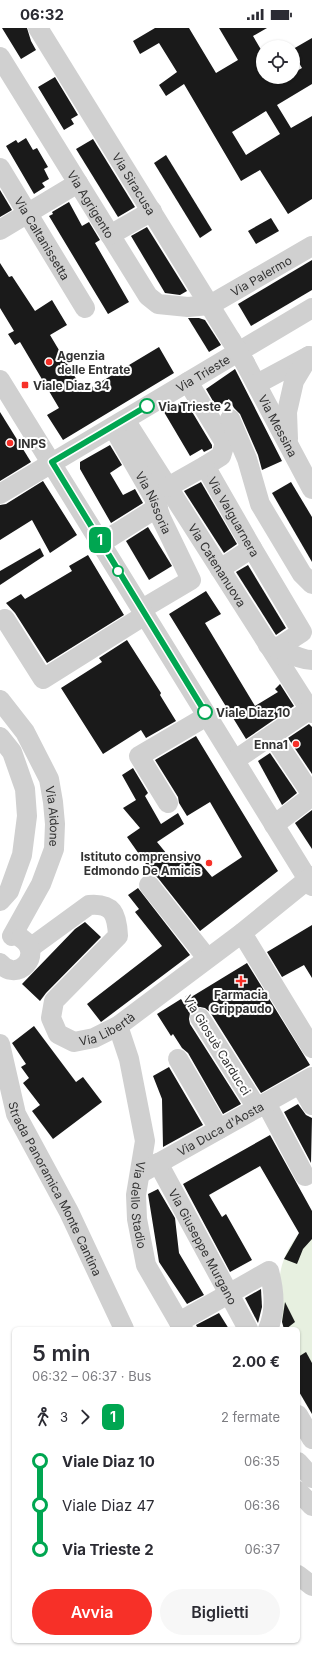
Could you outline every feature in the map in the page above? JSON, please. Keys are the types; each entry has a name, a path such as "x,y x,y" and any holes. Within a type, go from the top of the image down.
{"street":[{"name":"Via Siracusa","path":"38,28 231,340"},
{"name":"Via Agrigento","path":"0,57 148,296 158,304 188,307 210,305"},
{"name":"Via Caltanissetta","path":"0,168 85,308"},
{"path":"0,230 78,183"},
{"path":"110,236 152,211"},
{"name":"Via Palermo","path":"210,305 312,246"},
{"name":"Via Trieste","path":"0,494 312,308"},
{"name":"Via Messina","path":"231,340 257,384 312,489"},
{"path":"257,384 310,355"},
{"path":"289,447 287,412 294,381 310,355"},
{"path":"0,380 7,406 52,462 274,825 311,880"},
{"name":"Via Valguarnera","path":"188,382 224,443 221,456 205,466 302,632 273,646"},
{"path":"230,419 247,459 260,504 302,574 312,584"},
{"name":"Via Catenanuova","path":"119,423 168,488 220,569 273,646 311,710"},
{"name":"Via Nissoria","path":"119,423 190,580 144,612"},
{"path":"168,488 205,466"},
{"path":"101,542 158,507"},
{"path":"220,569 252,548"},
{"path":"5,619 43,679 144,612"},
{"path":"273,646 300,659 312,660"},
{"name":"Via Aidone","path":"0,700 25,732 49,779 55,824 54,849 41,884 6,940"},
{"path":"235,760 311,710"},
{"path":"168,803 139,756 207,716"},
{"path":"272,736 312,796 274,825"},
{"path":"0,737 12,752 25,789 27,816 22,856 9,891 0,901"},
{"name":"Via Libertà","path":"30,948 89,905 101,904 111,909 118,923 118,936 54,1001 51,1018 58,1034 74,1042 94,1038 118,1026 311,880"},
{"path":"149,884 207,958"},
{"path":"242,933 312,1048"},
{"path":"2,969 15,970 24,966 30,958 30,948 25,940 21,938 6,940"},
{"name":"Via Giosuè Carducci","path":"200,1018 261,1106 305,1176"},
{"name":"Via dello Stadio","path":"118,1026 129,1059 145,1141 141,1173 136,1195 137,1219 146,1265 181,1326"},
{"name":"Strada Panoramica Monte Cantina","path":"0,1044 16,1114 69,1212 123,1327"},
{"path":"178,1059 220,1129"},
{"name":"Via Duca d'Aosta","path":"141,1173 306,1080 312,1105"},
{"name":"Via Giuseppe Murgano","path":"158,1164 247,1327"},
{"path":"181,1326 228,1293 269,1271 273,1284 272,1319 269,1327"},
{"path":"300,1418 312,1439"},
{"path":"300,1464 312,1478"},
{"path":"300,1493 312,1506"},
{"path":"300,1577 312,1586"}],"path":[{"name":"Via Giosuè Carducci","path":"177,982 200,1018"}],"green space":[{"path":"312,1218 312,1414 300,1393 300,1327 284,1327 280,1312 279,1294 281,1267 286,1253"}],"building":[{"path":"2,28 27,28 31,41 36,50 21,59"},
{"path":"155,28 189,28 216,73 238,60 219,28 267,28 253,36 256,41 256,84 300,84 300,69 302,68 300,65 300,45 312,38 312,84 277,105 291,128 312,116 312,199 288,214 260,170 241,181 184,84 166,96 159,85 177,72 159,43 140,54 133,41","holes":["266,111 280,134 246,155 232,132"]},
{"path":"55,77 78,115 71,119 74,124 64,130 38,87"},
{"path":"26,138 33,150 37,148 48,167 44,169 49,179 42,183 45,187 34,194 6,146 16,140 18,143"},
{"path":"93,139 135,207 118,217 76,149"},
{"path":"166,155 212,230 200,238 154,163"},
{"path":"0,190 12,210 0,217"},
{"path":"69,202 82,226 89,222 100,240 95,243 129,302 108,314 49,216 53,214 52,212"},
{"path":"271,218 279,231 256,244 248,231"},
{"path":"147,227 187,291 180,295 165,293 131,236"},
{"path":"312,260 312,290 251,326 238,304"},
{"path":"0,263 9,277 12,276 35,311 52,300 67,325 50,335 84,392 159,347 174,373 63,440 47,415 59,408 20,342 15,345 8,334 14,331 0,308"},
{"path":"188,318 199,318 205,320 221,345 209,352"},
{"path":"235,369 282,461 262,470 258,455 240,414 234,408 229,399 217,408 206,389"},
{"path":"185,400 212,445 212,448 204,452 202,449 190,456 164,412"},
{"name":"INPS","path":"0,412 31,462 0,481"},
{"path":"110,445 122,465 110,473 123,495 135,489 143,503 111,523 80,469 80,462"},
{"path":"43,481 77,535 50,553 32,520 0,540 0,505 6,504"},
{"path":"201,482 237,544 224,553 184,491"},
{"path":"291,482 312,517 312,562 272,493"},
{"path":"148,527 172,566 149,580 126,541"},
{"path":"40,548 44,556 0,585 0,571"},
{"path":"88,555 124,615 47,663 15,613 6,603 21,594 25,599 72,571 69,566"},
{"path":"248,565 286,628 276,635 236,572"},
{"path":"206,591 221,614 205,623 255,706 278,692 275,689 280,684 294,706 246,739 169,614"},
{"path":"127,640 161,693 160,695 176,721 146,738 141,730 103,754 61,688 102,662 99,658"},
{"path":"309,724 312,727 312,774 288,738"},
{"path":"196,736 278,871 200,931 158,878 153,874 127,837 140,828 123,808 136,800 122,775 133,768 148,793 145,796 161,824 178,813 184,824 157,842 171,859 189,859 201,864 212,877 242,857 210,802 187,816 179,803 178,797 155,760"},
{"path":"270,753 297,793 282,805 258,761"},
{"path":"312,810 312,849 295,823"},
{"path":"138,888 190,955 101,1022 87,1004 162,946 135,912 139,909 128,895"},
{"path":"85,922 101,937 40,1001 22,984 75,929"},
{"path":"312,925 312,978 304,965 282,977 267,952"},
{"path":"247,963 310,1065 261,1093 210,1012 205,1008 194,1008 190,1013 190,1024 241,1104 223,1114 188,1053 182,1048 173,1034 171,1036 157,1014 181,999 183,1002"},
{"path":"34,1026 76,1082 83,1077 102,1102 53,1139 32,1111 40,1105 23,1083 29,1078 21,1067 26,1064 12,1043"},
{"path":"169,1067 203,1125 163,1147 162,1099 153,1076"},
{"path":"298,1104 306,1115 312,1118 311,1163 284,1112"},
{"path":"270,1135 312,1211 312,1239 303,1249 297,1264 284,1259 299,1233 260,1166 209,1195 222,1217 226,1214 252,1260 230,1272 183,1184"},
{"path":"158,1189 175,1218 179,1253 204,1295 187,1304 159,1262 148,1194"},
{"path":"261,1289 262,1307 258,1323 245,1298"},
{"path":"285,1302 295,1322 289,1327 283,1327 282,1322"},
{"path":"219,1313 228,1327 197,1327 196,1325"},
{"path":"306,1352 312,1363 312,1414 300,1393 300,1356"}],"bus line":[{"name":"1","path":"147,406 52,462 205,712"}],"place":[{"name":"Agenzia delle Entrate","path":"49,362"},
{"name":"Viale Diaz 34","path":"25,385"},
{"name":"Via Trieste 2","path":"147,406"},
{"name":"INPS","path":"10,443"},
{"name":"Viale Diaz 10","path":"205,712"},
{"name":"Enna1","path":"296,744"},
{"name":"Istituto comprensivo Edmondo De Amicis","path":"209,863"},
{"name":"Farmacia Grippaudo","path":"241,981"}]}
